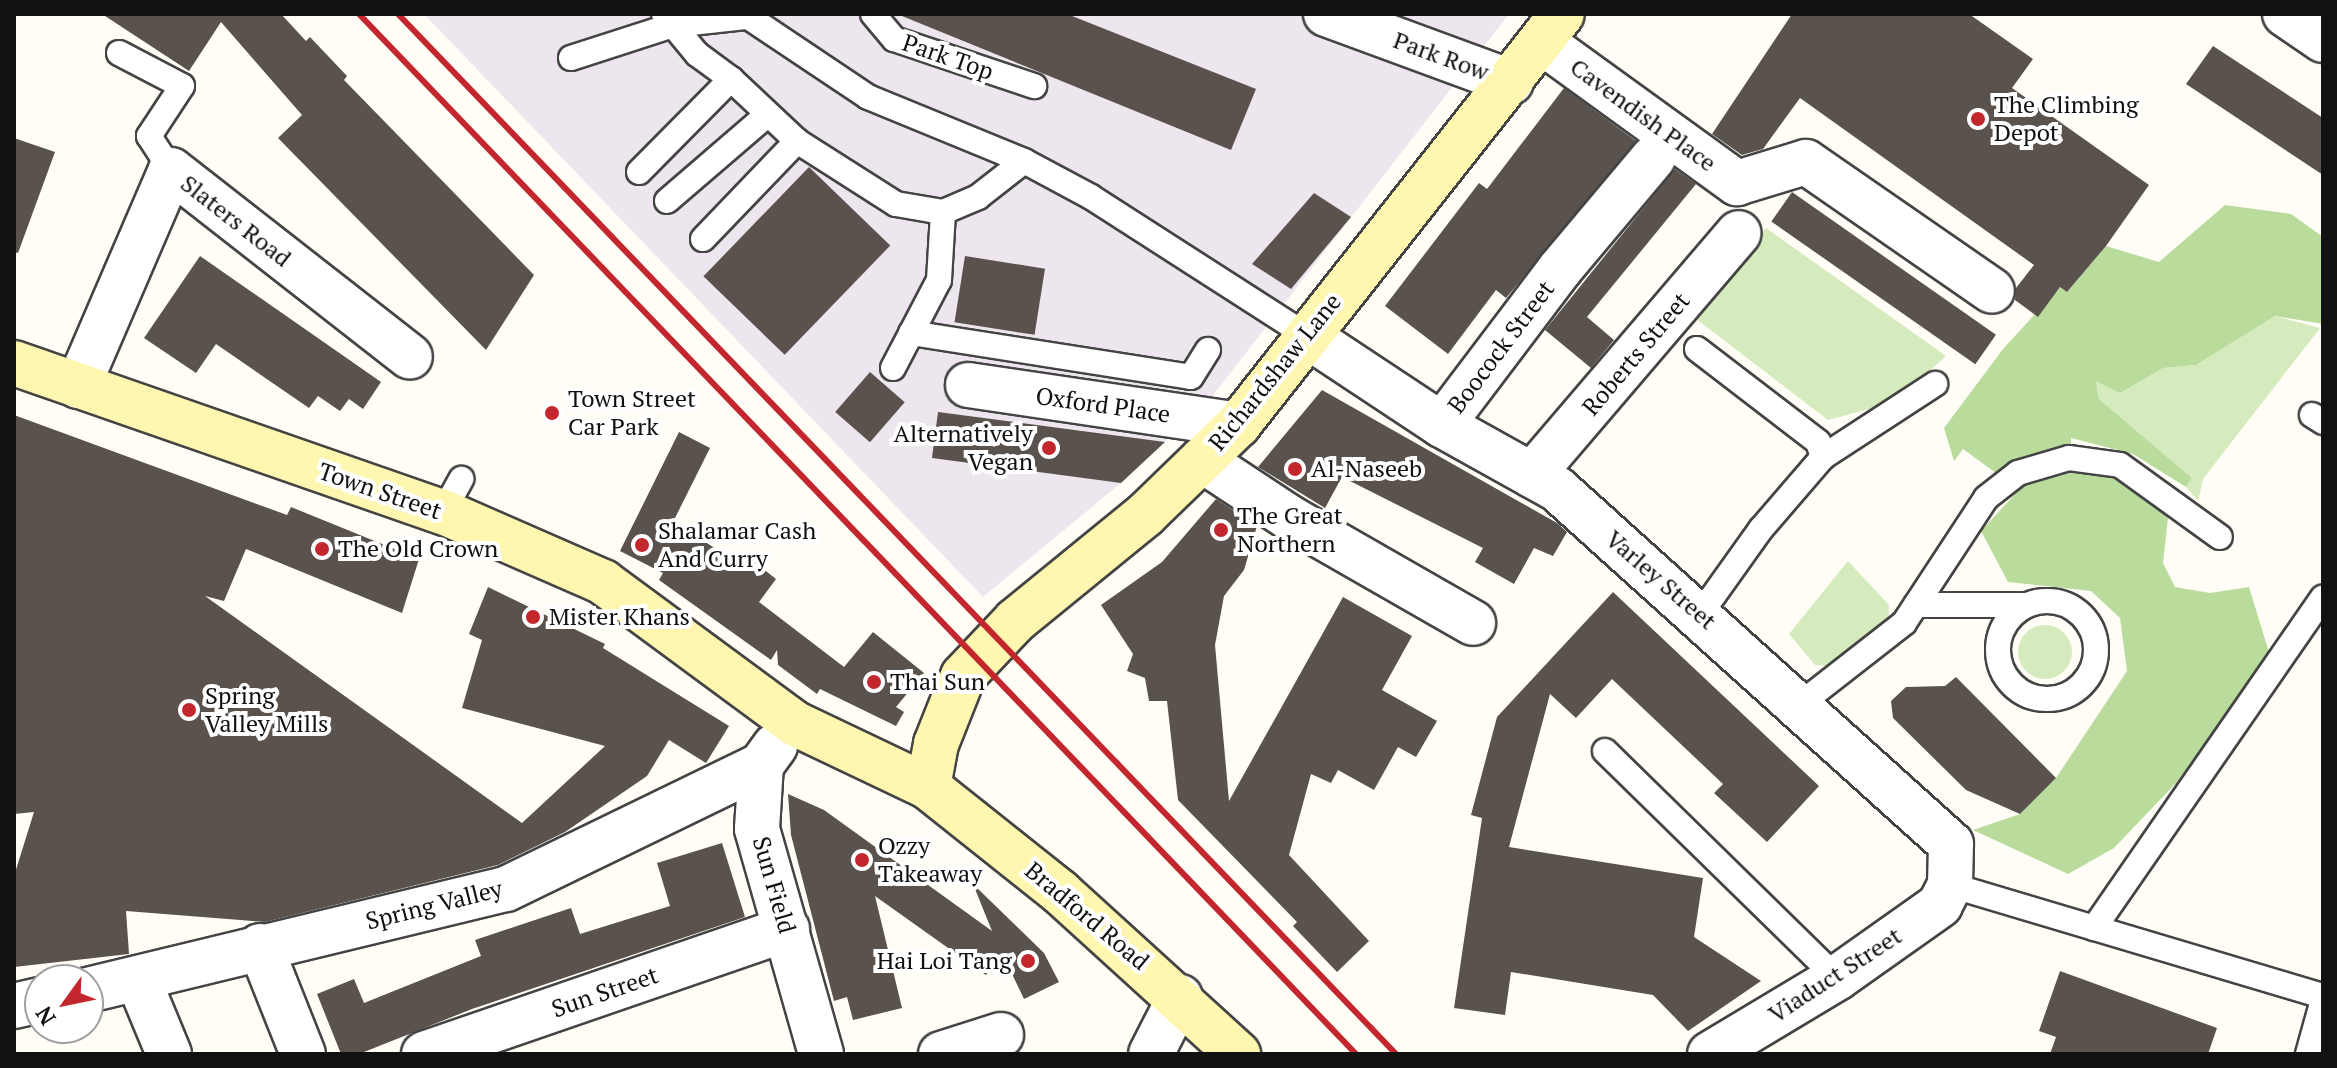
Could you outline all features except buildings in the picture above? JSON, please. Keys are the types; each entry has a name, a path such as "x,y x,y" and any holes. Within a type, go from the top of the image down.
{"main road":[{"name":"Richardshaw Lane","path":"928,787 936,744 963,676 1015,621 1145,515 1238,425 1306,335 1552,28"},
{"name":"Town Street","path":"14,363 78,386 452,496 603,582 794,723 928,787"},
{"name":"Bradford Road","path":"928,787 1060,892 1180,997 1238,1054"}],"street":[{"name":"Park Row","path":"1326,14 1511,82"},
{"path":"2285,14 2323,40"},
{"name":"Cavendish Place","path":"1552,28 1737,183 1806,162 1992,291"},
{"name":"Boocock Street","path":"1442,425 1560,269 1653,158"},
{"name":"Slaters Road","path":"78,386 171,170 410,357"},
{"name":"Roberts Street","path":"1532,475 1739,233"},
{"name":"Varley Street","path":"1306,335 1442,425 1557,489 1701,613 1951,844 1950,885"},
{"name":"Oxford Place","path":"968,385 1238,425"},
{"path":"1202,460 1290,518 1473,623"},
{"path":"761,765 794,723"},
{"name":"Sun Field","path":"761,765 757,829 821,1054"},
{"name":"Spring Valley","path":"104,986 260,946 506,889 761,765"},
{"name":"Viaduct Street","path":"1710,1054 1837,978 1940,905 1950,885"},
{"name":"Sun Street","path":"424,1054 787,929"},
{"path":"260,946 303,1054"},
{"path":"138,979 169,1054"},
{"path":"1151,1054 1180,997"},
{"path":"941,1054 1001,1035"}],"lane":[{"name":"Park Top","path":"873,14 894,39 1034,86"},
{"path":"571,58 669,20 745,15 868,97 1024,161 1091,197 1306,335"},
{"path":"669,20 697,54 731,79 797,141 896,204 943,212 978,197 1024,161"},
{"path":"119,53 182,86 149,136 171,170"},
{"path":"639,172 731,79"},
{"path":"667,201 767,115"},
{"path":"703,239 797,141"},
{"path":"893,368 939,280 943,212"},
{"path":"911,333 1191,377 1208,350"},
{"path":"1697,349 1818,442 1823,457"},
{"path":"1701,613 1761,529 1823,457 1935,384"},
{"path":"1799,705 1904,623 1986,498 2018,473 2069,458 2120,465 2220,537"},
{"path":"2094,928 2323,597"},
{"path":"1916,605 2057,602 2072,608 2093,632 2094,663 2088,677 2063,696 2030,696 2004,675 1998,660 2002,627 2027,605"},
{"path":"1605,751 1837,978"},
{"path":"1950,885 2323,998 2308,1054"}],"shaded area":[{"path":"424,14 1509,14 1214,394 1121,483 983,597"}],"green space":[{"path":"2225,205 2291,214 2323,237 2323,324 2275,316 2196,365 2163,368 2120,393 2096,381 2099,399 2192,478 2186,487 2133,454 2071,438 2072,468 2131,480 2168,518 2163,563 2175,587 2210,593 2249,587 2271,659 2176,783 2114,848 2068,874 1973,830 2020,814 2056,778 2127,671 2120,618 2091,591 2008,582 1981,531 2019,490 1963,449 1954,461 1944,428 2003,349 2060,287 2067,292 2106,246 2159,262"},
{"path":"1766,228 1946,356 1895,402 1828,420 1691,315"},
{"path":"2275,316 2320,328 2203,479 2198,501 2186,487 2192,478 2099,399 2096,380 2120,393 2163,368 2196,365"},
{"path":"1848,561 1889,605 1888,628 1827,666 1815,665 1789,634"},
{"path":"2045,625 2064,633 2072,652 2064,671 2045,679 2026,671 2018,652 2026,633"}],"railway":[{"path":"359,14 1356,1054"},
{"path":"398,14 1396,1054"}],"place":[{"name":"The Climbing Depot","path":"1978,119"},
{"name":"Town Street Car Park","path":"552,413"},
{"name":"Alternatively Vegan","path":"1049,448"},
{"name":"Al-Naseeb","path":"1295,469"},
{"name":"The Great Northern","path":"1221,530"},
{"name":"Shalamar Cash And Curry","path":"642,545"},
{"name":"The Old Crown","path":"322,549"},
{"name":"Mister Khans","path":"533,617"},
{"name":"Thai Sun","path":"874,682"},
{"name":"Spring Valley Mills","path":"189,710"},
{"name":"Ozzy Takeaway","path":"862,860"},
{"name":"Hai Loi Tang","path":"1028,961"}]}
